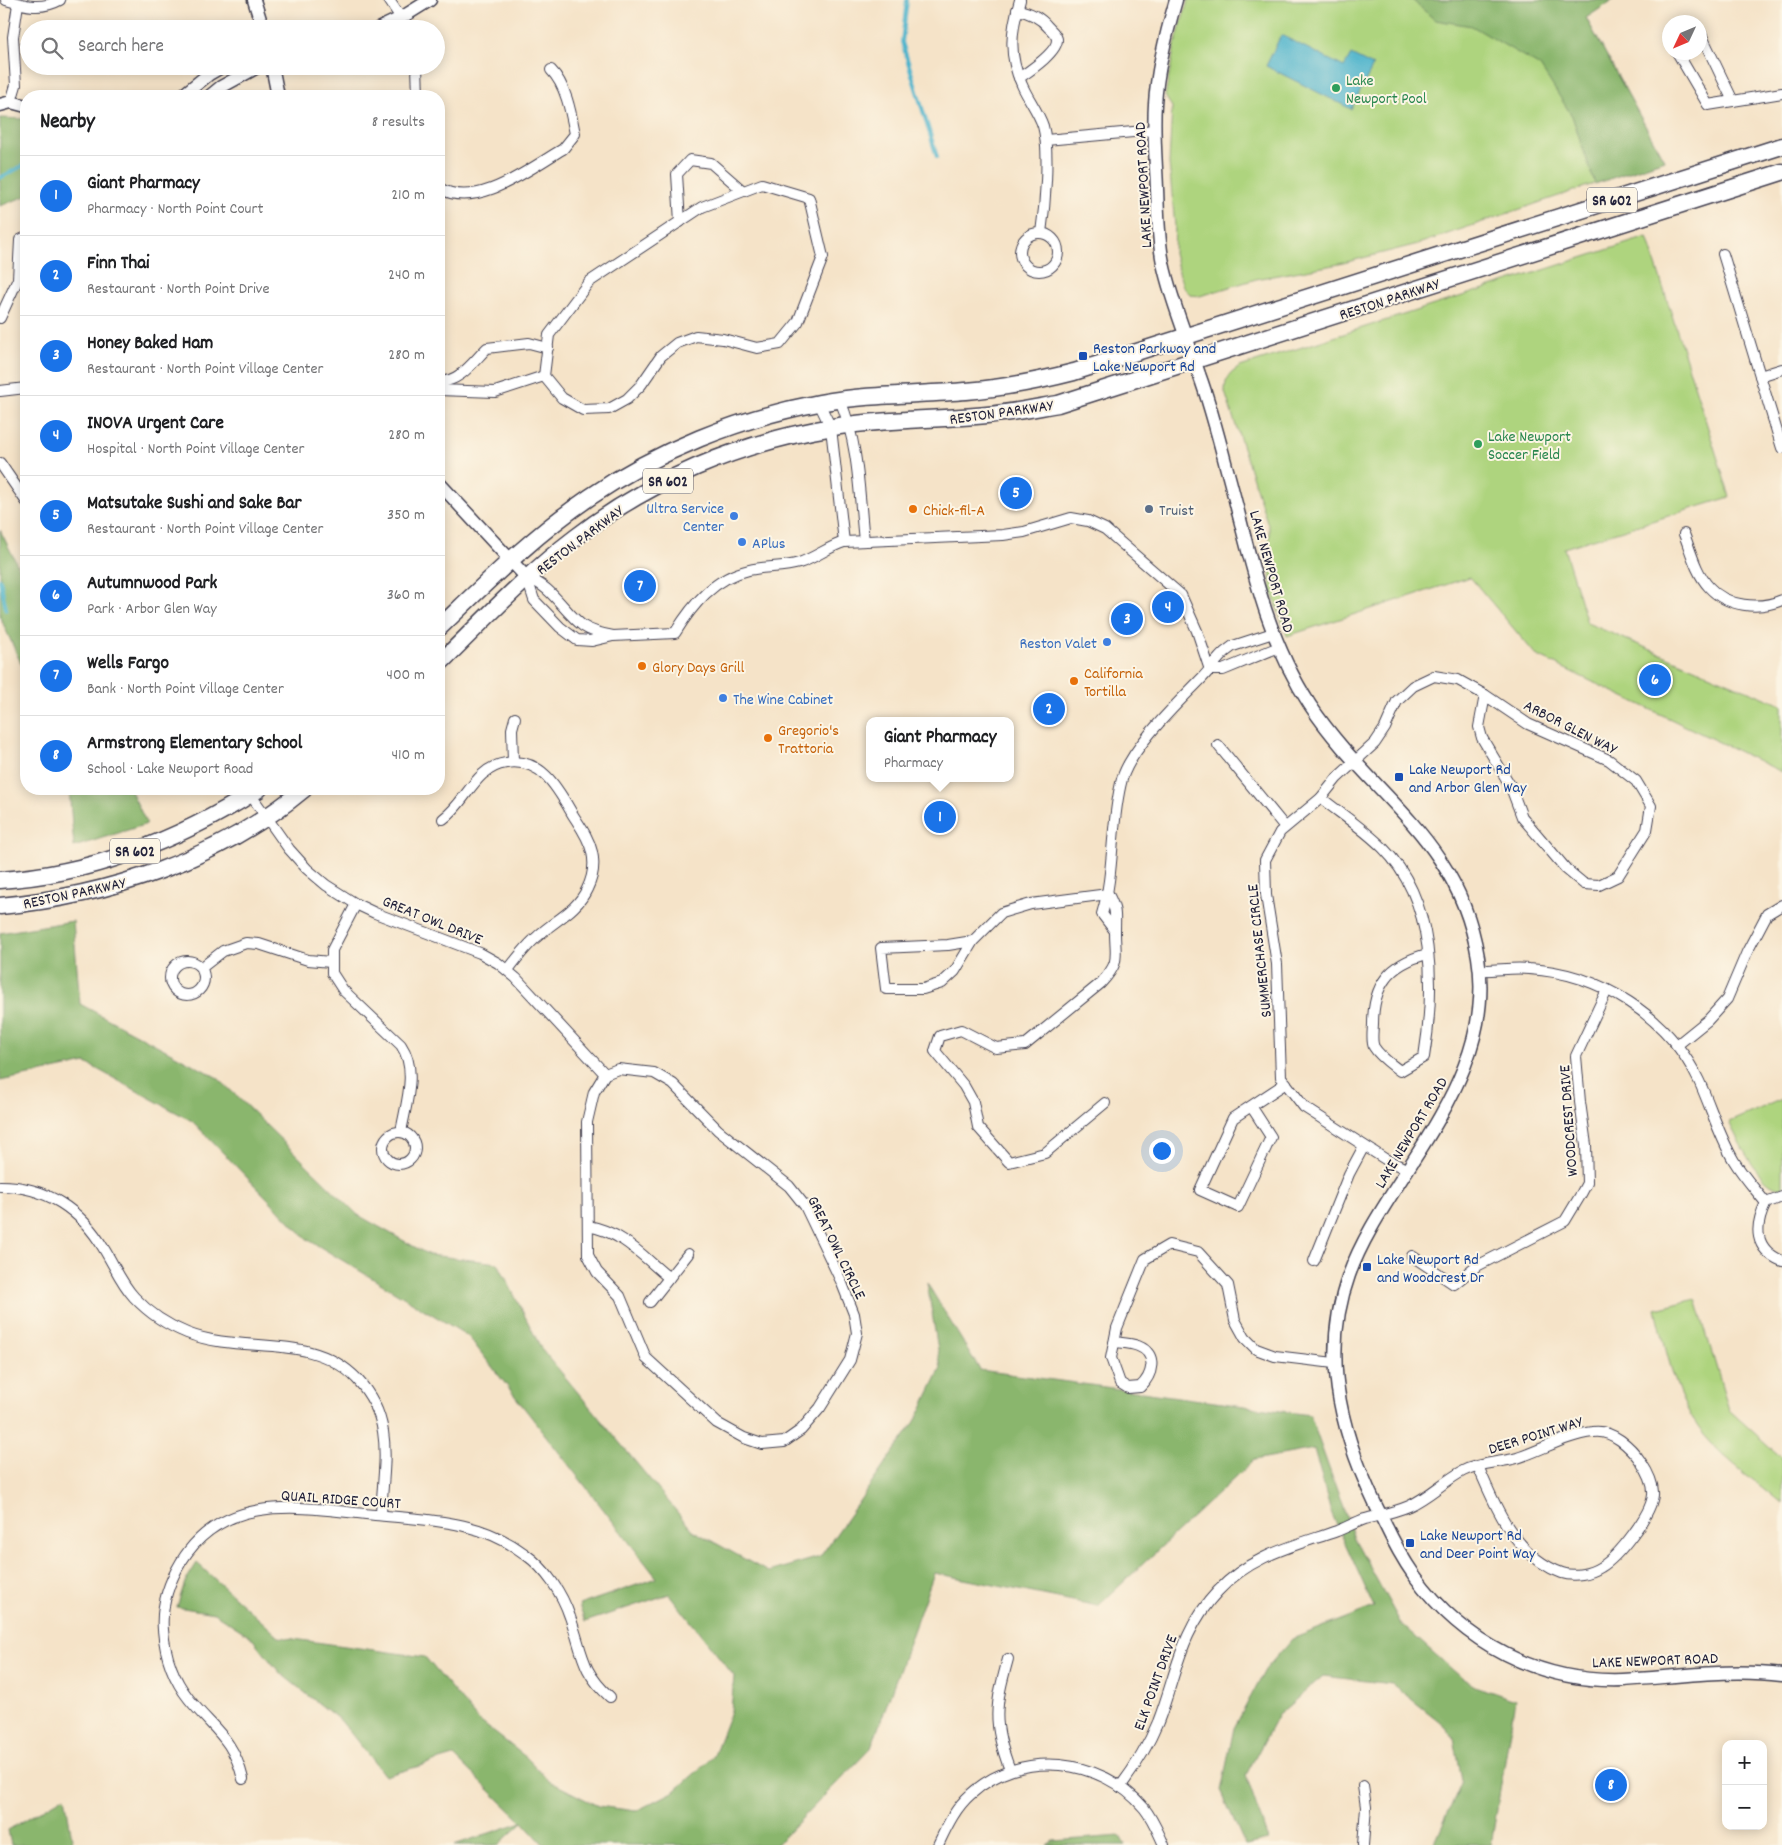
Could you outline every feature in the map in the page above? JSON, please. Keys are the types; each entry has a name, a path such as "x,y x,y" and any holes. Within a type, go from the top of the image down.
{"main road":[{"name":"RESTON PARKWAY","path":"445,622 510,560 589,498 661,457 747,422 840,400 1004,387 1074,372 1186,338 1782,146"},
{"name":"RESTON PARKWAY","path":"445,658 527,578 575,537 636,497 700,466 764,443 831,428 1022,411 1058,404 1782,172"},
{"name":"RESTON PARKWAY","path":"0,880 29,878 76,868 143,849 183,832 250,795"},
{"name":"RESTON PARKWAY","path":"0,906 46,901 128,882 158,871 206,850 266,816 296,795"}],"street":[{"path":"6,0 18,4 48,7 60,0"},
{"path":"254,0 260,20"},
{"path":"389,0 398,20"},
{"path":"403,20 430,0"},
{"name":"LAKE NEWPORT ROAD","path":"1176,0 1156,87 1154,130 1162,259 1226,466 1256,583 1279,647 1292,675 1312,707 1356,760 1428,840 1449,872 1466,910 1479,970 1475,1034 1467,1062 1446,1109 1351,1268 1340,1304 1335,1332 1334,1363 1340,1409 1351,1447 1365,1485 1398,1551 1432,1597 1477,1638 1525,1665 1563,1675 1590,1679 1620,1680 1747,1671 1782,1674"},
{"path":"18,4 13,37 16,85 5,104 20,105"},
{"path":"1019,78 1037,66 1056,47 1058,41 1045,23 1018,5 1010,44 1012,60 1019,78 1040,119 1046,140 1041,233"},
{"path":"1707,47 1733,102"},
{"path":"1682,60 1708,105 1782,93"},
{"path":"445,190 454,194 484,193 567,145 575,134 572,118 558,78 551,70"},
{"path":"190,90 209,75"},
{"path":"217,90 243,75"},
{"path":"274,75 277,90"},
{"path":"417,75 418,90"},
{"path":"1046,140 1154,130"},
{"path":"680,222 677,174 690,160 711,163 743,192"},
{"path":"762,184 809,198 823,257 798,322 780,344 757,348 723,339 696,336 677,343 661,356 641,385 627,399 609,409 583,410 562,398 544,376 549,335 589,282 680,222 702,207 762,184"},
{"path":"0,318 18,279 20,240"},
{"path":"1723,254 1782,448"},
{"path":"445,382 450,382 461,375 487,348 529,343 548,348"},
{"path":"1760,376 1782,368"},
{"path":"445,390 495,392 544,376"},
{"path":"0,391 20,389"},
{"path":"840,400 850,425 864,542"},
{"path":"819,404 831,428 844,542"},
{"path":"0,462 20,492"},
{"path":"445,490 527,578 534,600 572,638 586,642 613,636 675,633 694,604 725,579 750,569 787,566 804,561 844,542 1003,536 1072,518 1098,524 1149,565 1181,595 1210,670"},
{"path":"1684,534 1696,566 1709,587 1723,598 1748,607 1782,600"},
{"path":"527,578 535,580 546,588 582,625 596,632 613,636"},
{"path":"1115,931 1102,914 1108,894 1115,816 1122,778 1128,763 1220,657 1233,646 1273,633"},
{"path":"1210,670 1223,670 1279,647"},
{"name":"ARBOR GLEN WAY","path":"1356,760 1375,743 1386,728 1397,701 1413,686 1434,676 1458,680 1485,695 1528,724 1609,760 1636,781 1651,806 1647,830 1618,876 1600,885 1584,884 1566,868 1522,817 1510,785 1479,727 1485,695"},
{"path":"513,762 512,729 515,718"},
{"path":"1218,745 1285,827"},
{"name":"SUMMERCHASE CIRCLE","path":"1356,760 1320,798 1280,832 1265,860 1266,895 1277,964 1281,1077 1304,1107 1364,1146 1408,1170"},
{"path":"443,819 461,802 482,773 492,767 513,762 534,766 553,781 587,838 594,863 592,877 579,902 539,934 508,970"},
{"name":"GREAT OWL DRIVE","path":"256,795 266,816 282,841 307,869 326,885 356,904 480,953 508,970 605,1074"},
{"path":"1320,798 1383,848 1400,870 1419,907 1427,938 1428,954 1429,1028 1424,1057 1400,1071 1384,1059 1373,1046 1373,1020 1378,992 1388,974 1406,960 1428,954"},
{"path":"1105,1103 1045,1153 1009,1162 978,1126 973,1102 964,1086 935,1050 940,1036 960,1030 996,1048 1025,1045 1110,973 1118,952 1115,931 1117,910 1108,894"},
{"path":"973,941 948,945 881,948 886,989 923,989 942,983 955,971 973,941 1001,912 1031,904 1108,894"},
{"path":"356,904 332,950 330,962 332,973 343,990 407,1053 411,1076 401,1132"},
{"path":"1677,1046 1708,1020 1727,999 1747,952 1768,914 1782,905"},
{"path":"202,968 223,951 246,943 258,944 308,960 330,962"},
{"path":"1479,970 1537,970 1577,978 1607,990 1632,1004 1652,1019 1677,1046 1698,1079 1734,1161 1766,1203"},
{"name":"WOODCREST DRIVE","path":"1412,1256 1454,1284 1475,1267 1565,1222 1587,1183 1586,1145 1576,1056 1607,990"},
{"name":"GREAT OWL CIRCLE","path":"618,1068 638,1070 654,1073 674,1084 718,1130 789,1186 805,1206 841,1281 854,1314 856,1333 850,1360 820,1408 801,1430 784,1442 762,1444 744,1438 718,1423 646,1358 620,1296 597,1272 588,1255 587,1122 594,1092 605,1074 618,1068"},
{"path":"1251,1106 1271,1137 1238,1207 1200,1190 1233,1118 1251,1106 1286,1083"},
{"path":"401,1132 413,1138 416,1145 412,1159 405,1164 396,1164 389,1162 382,1149 384,1141 388,1136 401,1132"},
{"path":"1314,1261 1349,1174 1364,1146"},
{"path":"0,1186 31,1189 48,1195 78,1215 92,1230 134,1296 165,1322 208,1340 230,1344 283,1346 306,1350 321,1354 342,1366 367,1391 383,1426 386,1454 380,1515"},
{"path":"1782,1196 1766,1203 1759,1218 1757,1230 1762,1245 1773,1257 1782,1261"},
{"path":"588,1226 606,1229 619,1236 668,1278"},
{"path":"1114,1342 1140,1346 1150,1357 1152,1364 1150,1378 1140,1388 1128,1388 1120,1383 1111,1358 1114,1342 1145,1259 1169,1245 1198,1252 1228,1285 1235,1320 1245,1338 1256,1348 1275,1356 1334,1363"},
{"path":"650,1302 688,1254"},
{"name":"DEER POINT WAY","path":"1380,1515 1408,1507 1431,1494 1464,1470 1478,1466 1516,1458 1558,1442 1595,1431 1616,1436 1641,1461 1651,1481 1653,1495 1647,1513 1619,1551 1601,1567 1582,1575 1564,1574 1540,1562 1506,1525 1478,1466"},
{"name":"QUAIL RIDGE COURT","path":"243,1779 233,1749 223,1735 189,1699 170,1665 163,1627 168,1590 175,1572 186,1554 215,1527 232,1517 251,1511 290,1507 468,1525 488,1532 527,1555 555,1587 570,1617 582,1660 589,1674 610,1697"},
{"name":"ELK POINT DRIVE","path":"1120,1787 1146,1748 1187,1634 1200,1613 1216,1593 1240,1571 1273,1552 1380,1515"},
{"path":"1008,1659 996,1713 1000,1745 1010,1770"},
{"path":"938,1845 947,1824 970,1794 986,1782 1010,1770 1041,1764 1060,1764 1080,1768 1120,1787 1145,1809 1164,1845"},
{"path":"1363,1786 1366,1807 1363,1845"}],"green space":[{"path":"1188,0 1606,0 1586,18 1664,160 1418,244 1339,264 1256,279 1200,296 1191,295 1183,287 1174,254 1175,226 1169,163 1172,107 1165,96 1175,45"},
{"path":"1412,0 1613,0 1586,18 1664,160 1595,184 1572,116 1540,66 1472,26 1435,20"},
{"path":"0,118 20,119 20,198 0,206"},
{"name":"Lake Newport Soccer Field","path":"1647,237 1730,497 1564,548 1587,623 1782,705 1782,772 1536,655 1470,577 1287,636 1271,590 1269,528 1225,392 1230,374 1240,367"},
{"path":"0,530 20,570 20,661 0,617"},
{"path":"70,795 133,795 147,824 74,847"},
{"path":"73,921 80,1004 218,1078 358,1215 429,1255 498,1263 541,1348 692,1530 768,1572 820,1557 916,1420 941,1368 927,1283 980,1370 1310,1415 1354,1538 1401,1624 1462,1678 1475,1686 1515,1700 1491,1845 1434,1845 1462,1781 1454,1738 1439,1721 1392,1684 1323,1676 1278,1715 1246,1775 1268,1840 1245,1845 1221,1791 1234,1728 1265,1670 1292,1639 1374,1607 1331,1512 1314,1449 1254,1460 1098,1606 934,1573 871,1748 776,1845 544,1845 523,1822 498,1845 454,1845 522,1822 454,1756 385,1776 341,1721 280,1673 250,1636 214,1613 177,1607 185,1582 197,1563 279,1637 425,1657 477,1719 527,1758 549,1781 598,1806 636,1811 675,1791 713,1757 731,1711 734,1676 669,1594 585,1622 579,1605 657,1578 468,1336 307,1239 192,1121 86,1063 0,1081 0,933"},
{"path":"1782,1099 1782,1188 1774,1186 1758,1172 1744,1151 1729,1122"},
{"path":"1696,1299 1729,1410 1782,1458 1782,1504 1731,1462 1704,1435 1694,1421 1679,1391 1668,1359 1656,1309"},
{"path":"65,1796 73,1845 11,1845 8,1830"},
{"path":"1120,1836 1125,1845 1047,1845 1053,1841"}],"water":[{"name":"Lake Newport Pool","path":"1281,35 1344,67 1351,55 1373,66 1351,109 1266,66"}],"waterway":[{"path":"907,0 902,42 937,157"},
{"path":"0,178 20,167"},
{"path":"0,580 6,609"}],"place":[{"name":"Lake Newport Pool","path":"1336,88"},
{"name":"Reston Parkway and Lake Newport Rd","path":"1083,356"},
{"name":"Lake Newport Soccer Field","path":"1478,444"},
{"name":"Matsutake Sushi and Sake Bar","path":"1016,493"},
{"name":"Chick-fil-A","path":"913,509"},
{"name":"Truist","path":"1149,509"},
{"name":"Ultra Service Center","path":"734,516"},
{"name":"APlus","path":"742,542"},
{"name":"Wells Fargo","path":"640,586"},
{"name":"INOVA Urgent Care","path":"1168,607"},
{"name":"Honey Baked Ham","path":"1127,619"},
{"name":"Reston Valet","path":"1107,642"},
{"name":"Glory Days Grill","path":"642,666"},
{"name":"Autumnwood Park","path":"1655,680"},
{"name":"California Tortilla","path":"1074,681"},
{"name":"The Wine Cabinet","path":"723,698"},
{"name":"Finn Thai","path":"1049,709"},
{"name":"Gregorio's Trattoria","path":"768,738"},
{"name":"Lake Newport Rd and Arbor Glen Way","path":"1399,777"},
{"name":"Giant Pharmacy","path":"940,817"},
{"name":"Lake Newport Rd and Woodcrest Dr","path":"1367,1267"},
{"name":"Lake Newport Rd and Deer Point Way","path":"1410,1543"},
{"name":"Armstrong Elementary School","path":"1611,1785"}]}
